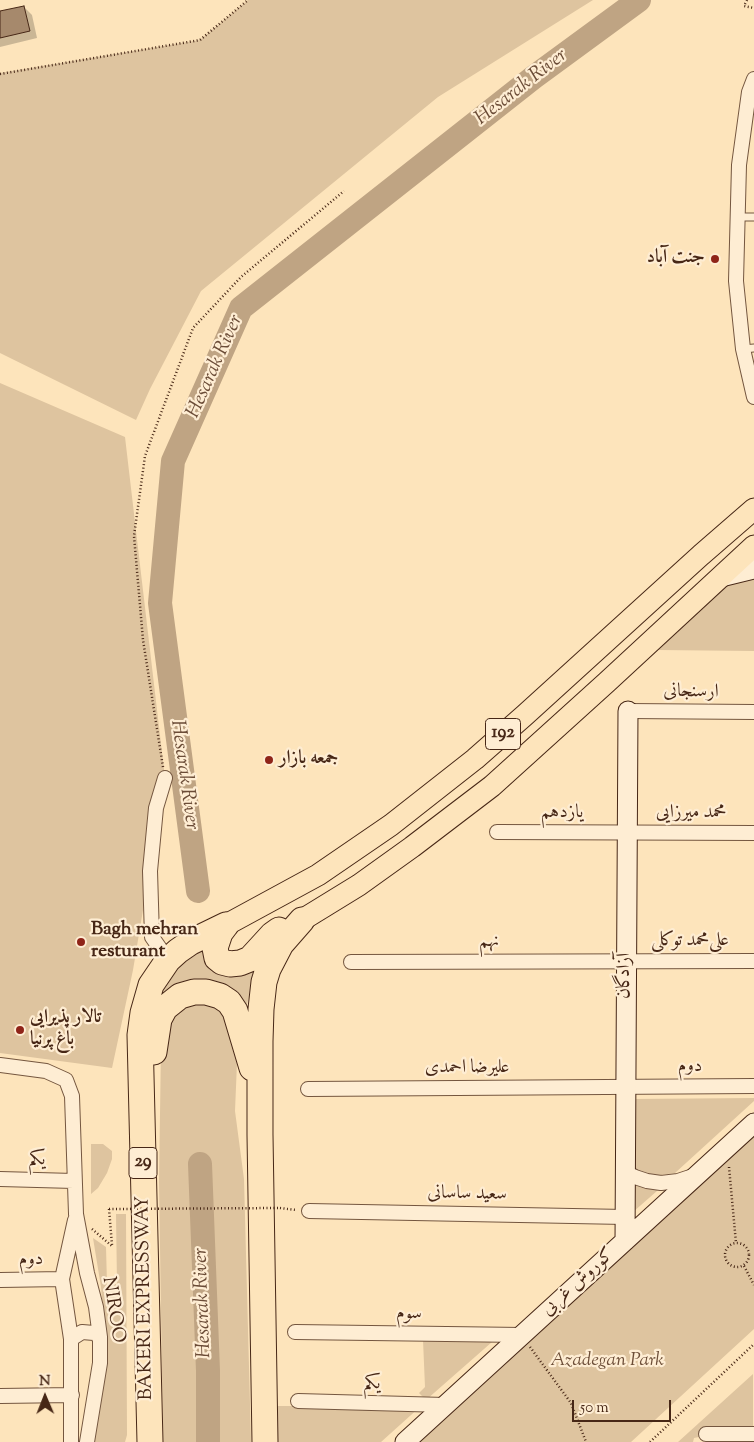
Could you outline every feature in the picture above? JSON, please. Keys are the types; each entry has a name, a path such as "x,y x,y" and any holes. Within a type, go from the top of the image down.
{"highway":[{"path":"226,925 220,934 215,948 217,958 222,962 230,964 250,959 272,935 282,928 302,920"},
{"path":"265,1442 260,1095 264,982 274,955 302,920"},
{"name":"BAKERI EXPRESSWAY","path":"150,1442 140,1035 143,1012 151,985 168,960 191,942 226,925"},
{"path":"143,1149 159,1019 165,1008 180,996 194,992 206,992 220,996 229,1002 239,1021 260,1095"}],"main road":[{"name":"192","path":"226,925 318,874 399,819 475,759 518,722 700,555 754,509"},
{"name":"192","path":"302,920 359,886 492,786 754,546"}],"street":[{"path":"754,79 749,92 739,165 736,281 749,348 754,396"},
{"path":"721,577 754,569"},
{"name":"ارسنجانی","path":"628,711 754,712"},
{"name":"آزادگان","path":"625,1242 628,711"},
{"path":"165,778 156,808 150,871 152,937 168,960"},
{"name":"یازدهم","path":"497,832 627,833"},
{"name":"محمد میرزایی","path":"627,833 754,833"},
{"name":"علی‌محمد توکلی","path":"626,961 754,961"},
{"name":"نهم","path":"351,962 626,961"},
{"name":"NIROO","path":"0,1065 46,1071 66,1080 72,1096 76,1214 87,1273 96,1307 100,1337 100,1363 87,1442"},
{"name":"دوم","path":"626,1087 754,1086"},
{"name":"علیرضا احمدی","path":"308,1089 626,1087"},
{"name":"کوروش غربی","path":"405,1442 754,1123"},
{"path":"625,1172 647,1181 661,1183 678,1181 698,1174"},
{"name":"یکم","path":"0,1179 74,1181"},
{"name":"سعید ساسانی","path":"309,1211 625,1217"},
{"name":"NIROO","path":"71,1442 71,1339 62,1279 76,1214"},
{"name":"دوم","path":"0,1280 62,1279"},
{"path":"71,1339 82,1332 94,1333 100,1337"},
{"name":"سوم","path":"295,1332 522,1335"},
{"path":"0,1396 72,1395"},
{"name":"یکم","path":"298,1401 445,1405"},
{"path":"706,1434 754,1434"}],"lane":[{"path":"739,217 754,217"}],"path":[{"path":"0,74 200,40 248,0"},
{"path":"747,0 744,6 754,8"},
{"path":"165,778 143,640 134,536 145,456 193,328 241,277 344,191"},
{"path":"727,1148 736,1243"},
{"path":"112,1246 109,1209 280,1208"},
{"path":"731,1244 743,1245 748,1251 748,1259 744,1266 736,1268 728,1265 726,1262 724,1254 731,1244"},
{"path":"744,1266 754,1285"},
{"path":"522,1335 570,1403 586,1442"},
{"path":"650,1442 754,1344"}],"green space":[{"path":"248,0 593,0 438,97 201,291 136,420 0,353 0,73 200,40"},
{"path":"0,383 125,437 165,778 133,970 112,1068 0,1053"},
{"path":"754,574 754,651 658,650 725,586"},
{"path":"201,949 204,958 211,968 260,959 245,1011 236,999 152,1004 178,961"},
{"path":"218,999 238,1039 235,1111 244,1179 251,1442 163,1442 159,1182 161,1046 172,1006"},
{"path":"754,1098 754,1101 675,1173 652,1176 635,1174 631,1099"},
{"name":"Azadegan Park","path":"754,1136 754,1329 631,1442 417,1442"},
{"path":"91,1144 103,1144 112,1151 112,1159 107,1173 98,1188 91,1194"},
{"path":"630,1179 665,1184 633,1212"},
{"path":"116,1214 126,1214 127,1435 125,1442 94,1442 107,1356 101,1287 93,1238 106,1247 107,1284 117,1284"},
{"path":"423,1340 492,1342 426,1400 419,1393 425,1387"},
{"path":"753,1374 753,1426 694,1438 693,1442 678,1442"},
{"path":"277,1406 421,1406 381,1442 277,1442"}],"building":[{"path":"24,6 30,31 0,38 0,11"}],"waterway":[{"name":"Hesarak River","path":"198,891 160,603 173,461 241,308 534,77 639,0"},
{"name":"Hesarak River","path":"200,1164 208,1371 208,1442"}],"place":[{"name":"جنت آباد","path":"715,259"},
{"name":"جمعه بازار","path":"269,760"},
{"name":"Bagh mehran resturant","path":"81,942"},
{"name":"تالار پذیرایی باغ پرنیا","path":"20,1030"}]}
